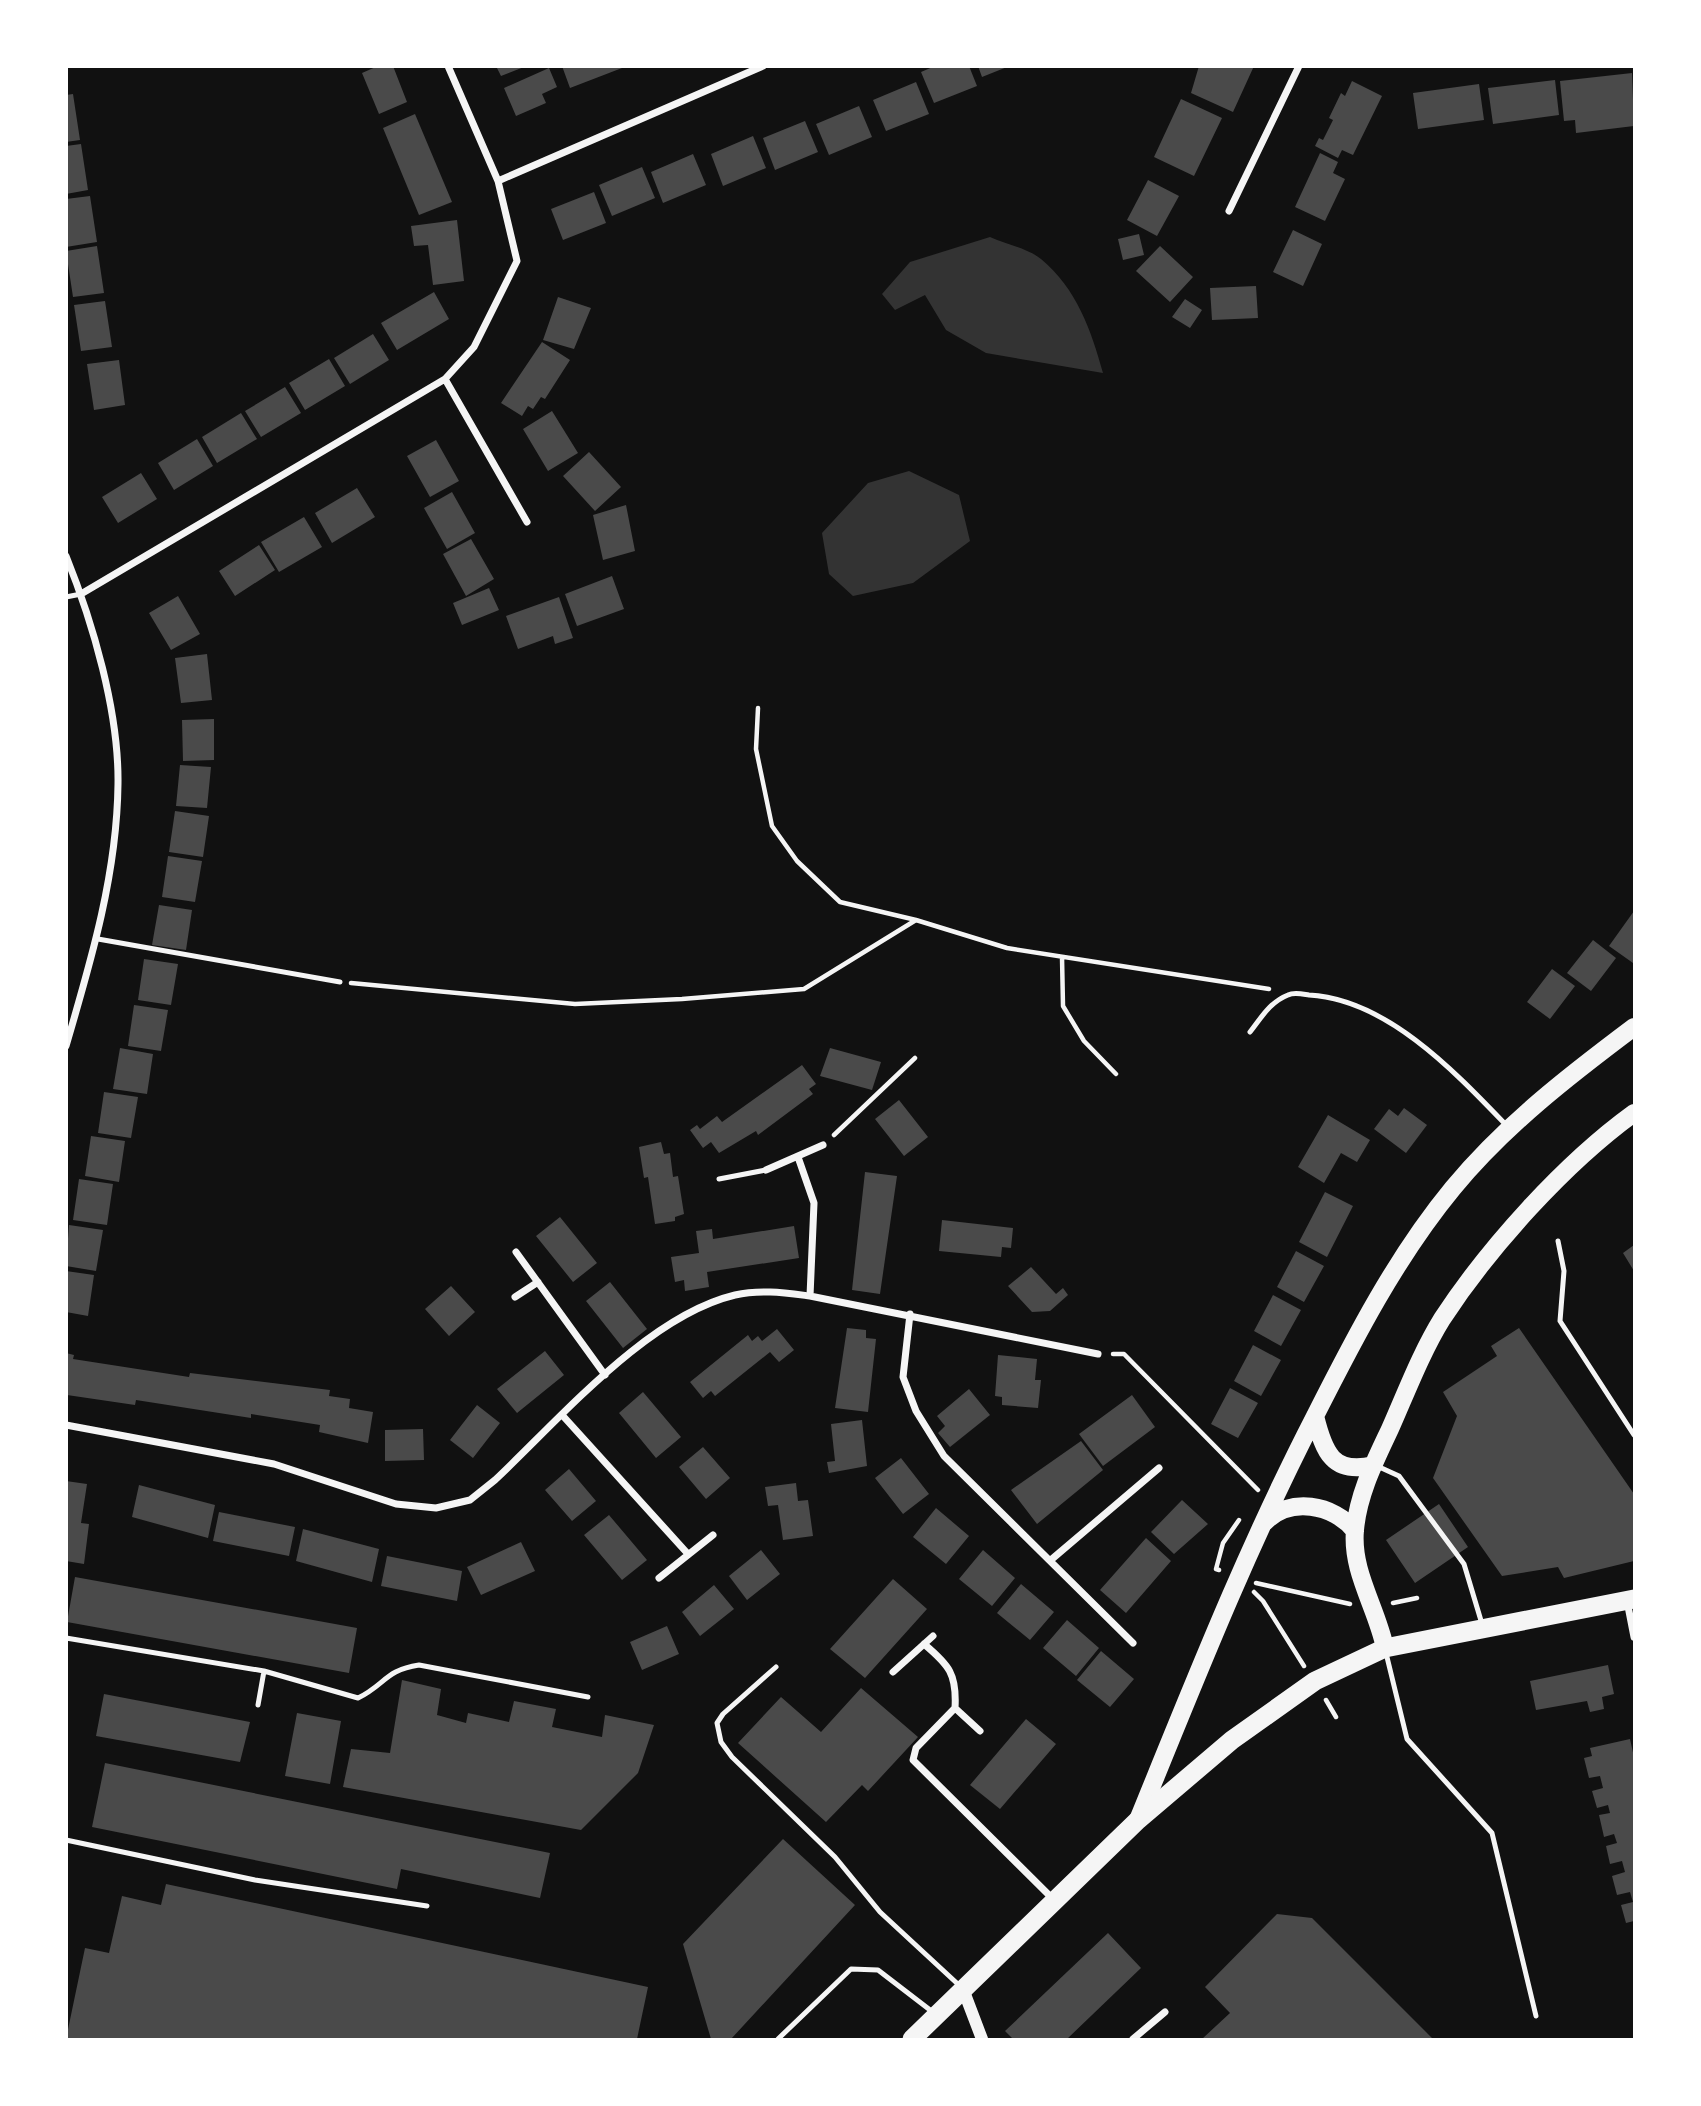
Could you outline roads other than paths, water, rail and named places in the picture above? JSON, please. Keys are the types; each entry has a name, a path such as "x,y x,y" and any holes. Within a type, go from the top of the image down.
{"highway":[{"path":"912,2039 1138,1820 1232,1740 1314,1681 1385,1648 1631,1600"}],"main road":[{"path":"1138,1820 1276,1490 1335,1375 1409,1247 1453,1187 1509,1128 1564,1080 1634,1027"},
{"path":"1385,1648 1358,1566 1355,1531 1361,1500 1374,1465 1441,1320 1488,1258 1552,1188 1611,1130 1634,1113"},
{"path":"1315,1416 1320,1437 1337,1465 1353,1470 1374,1465"},
{"path":"1262,1525 1278,1510 1294,1506 1336,1513 1355,1531"}],"street":[{"path":"81,594 444,379 474,347 517,261 498,181 449,66"},
{"path":"498,181 763,66"},
{"path":"1229,211 1299,66"},
{"path":"444,379 527,522"},
{"path":"66,556 81,594 110,705 118,782 116,830 98,939 66,1046"},
{"path":"766,1170 823,1145"},
{"path":"798,1157 814,1203 810,1296"},
{"path":"516,1252 605,1375"},
{"path":"515,1297 538,1282"},
{"path":"66,1425 274,1464 396,1504 436,1508 470,1500 605,1375 648,1339 695,1311 735,1295 773,1291 810,1296 1098,1354"},
{"path":"910,1314 903,1377 915,1411 944,1456 1006,1519 1052,1559 1133,1643"},
{"path":"563,1416 688,1554"},
{"path":"1052,1559 1159,1468"},
{"path":"659,1578 713,1535"},
{"path":"1631,1600 1634,1637"},
{"path":"893,1672 933,1636"},
{"path":"924,1643 953,1673 956,1688 955,1708 916,1748 913,1760 1054,1900"},
{"path":"955,1708 980,1731"},
{"path":"963,1989 982,2039"},
{"path":"1133,2039 1165,2012"}],"lane":[{"path":"66,597 81,594"},
{"path":"98,939 340,982"},
{"path":"1250,1032 1270,1006 1290,993 1321,995 1363,1007 1454,1072 1509,1128"},
{"path":"719,1179 766,1170"},
{"path":"1558,1241 1564,1271 1560,1321 1634,1436"},
{"path":"1374,1465 1399,1476 1464,1564 1483,1629"},
{"path":"66,1638 264,1671 358,1698 370,1692 386,1675 400,1668 419,1665 588,1697"},
{"path":"1385,1648 1407,1739 1492,1833 1536,2015"},
{"path":"776,1667 723,1714 718,1723 721,1742 732,1757 835,1857 880,1912 963,1989"},
{"path":"258,1704 264,1671"},
{"path":"66,1840 255,1880 427,1906"},
{"path":"778,2039 851,1969 878,1970 936,2015"}]}
